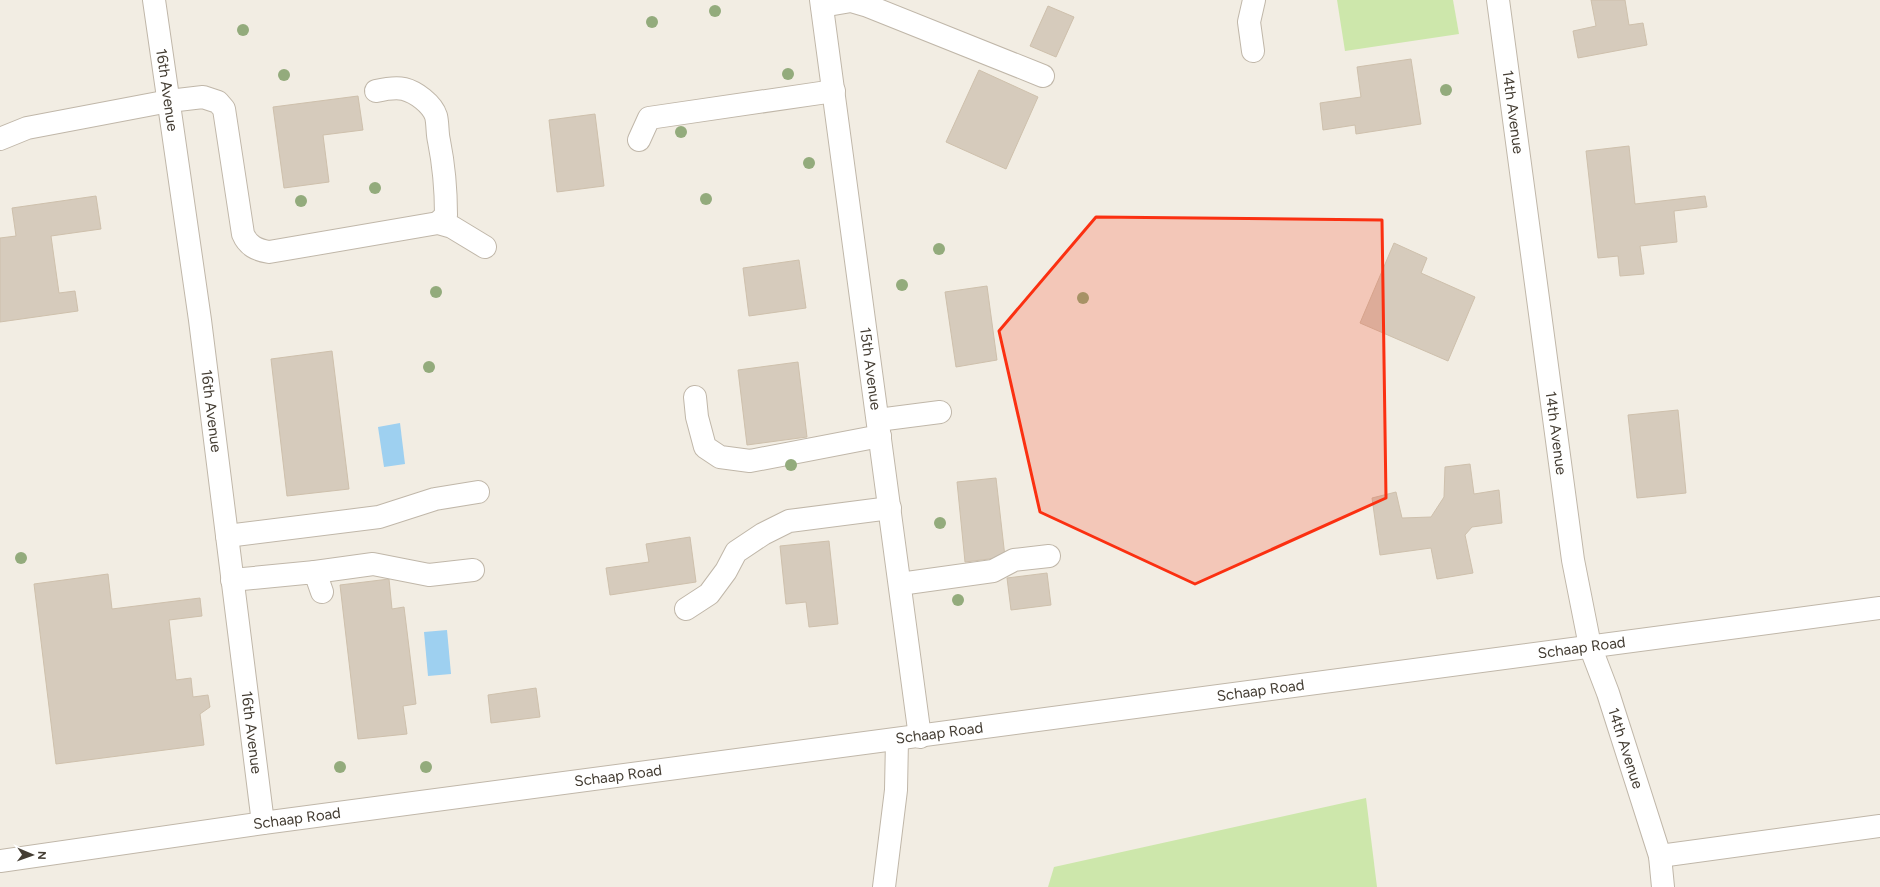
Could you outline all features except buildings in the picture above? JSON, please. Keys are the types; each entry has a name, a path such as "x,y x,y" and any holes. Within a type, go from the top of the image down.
{"street":[{"name":"16th Avenue","path":"154,0 169,101 227,536 263,823"},
{"path":"1253,51 1249,22 1254,0"},
{"name":"14th Avenue","path":"1498,0 1573,560 1590,646 1608,693 1660,856 1663,887"},
{"path":"822,3 851,1 868,6 1043,76"},
{"name":"15th Avenue","path":"822,3 920,737"},
{"path":"376,91 391,88 404,89 418,96 428,104 436,116 444,162 446,192 446,215 438,223"},
{"path":"639,140 648,118 834,91"},
{"path":"0,139 27,128 169,101 203,97 218,102 224,109 243,234 246,242 252,247 269,252 438,223 452,227 485,247"},
{"path":"695,397 697,417 705,447 720,457 750,461 940,412"},
{"path":"227,536 379,517 435,499 478,492"},
{"path":"686,609 709,594 726,571 736,552 763,534 789,520 890,508"},
{"path":"900,584 993,571 1014,560 1048,556"},
{"path":"232,580 318,582 373,564 429,575 473,570"},
{"name":"Schaap Road","path":"0,861 263,823 920,737 1880,608"},
{"path":"884,887 896,790 897,740"},
{"path":"1660,856 1880,826"}],"highlighted area":[{"path":"1096,217 1382,220 1386,498 1195,584 1040,512 999,331"}],"green space":[{"path":"1337,0 1453,0 1459,34 1345,51"},
{"path":"1366,798 1377,887 1048,887 1054,867"}],"water":[{"path":"400,423 405,464 384,467 378,427"},
{"path":"447,630 451,674 428,676 424,632"}]}
